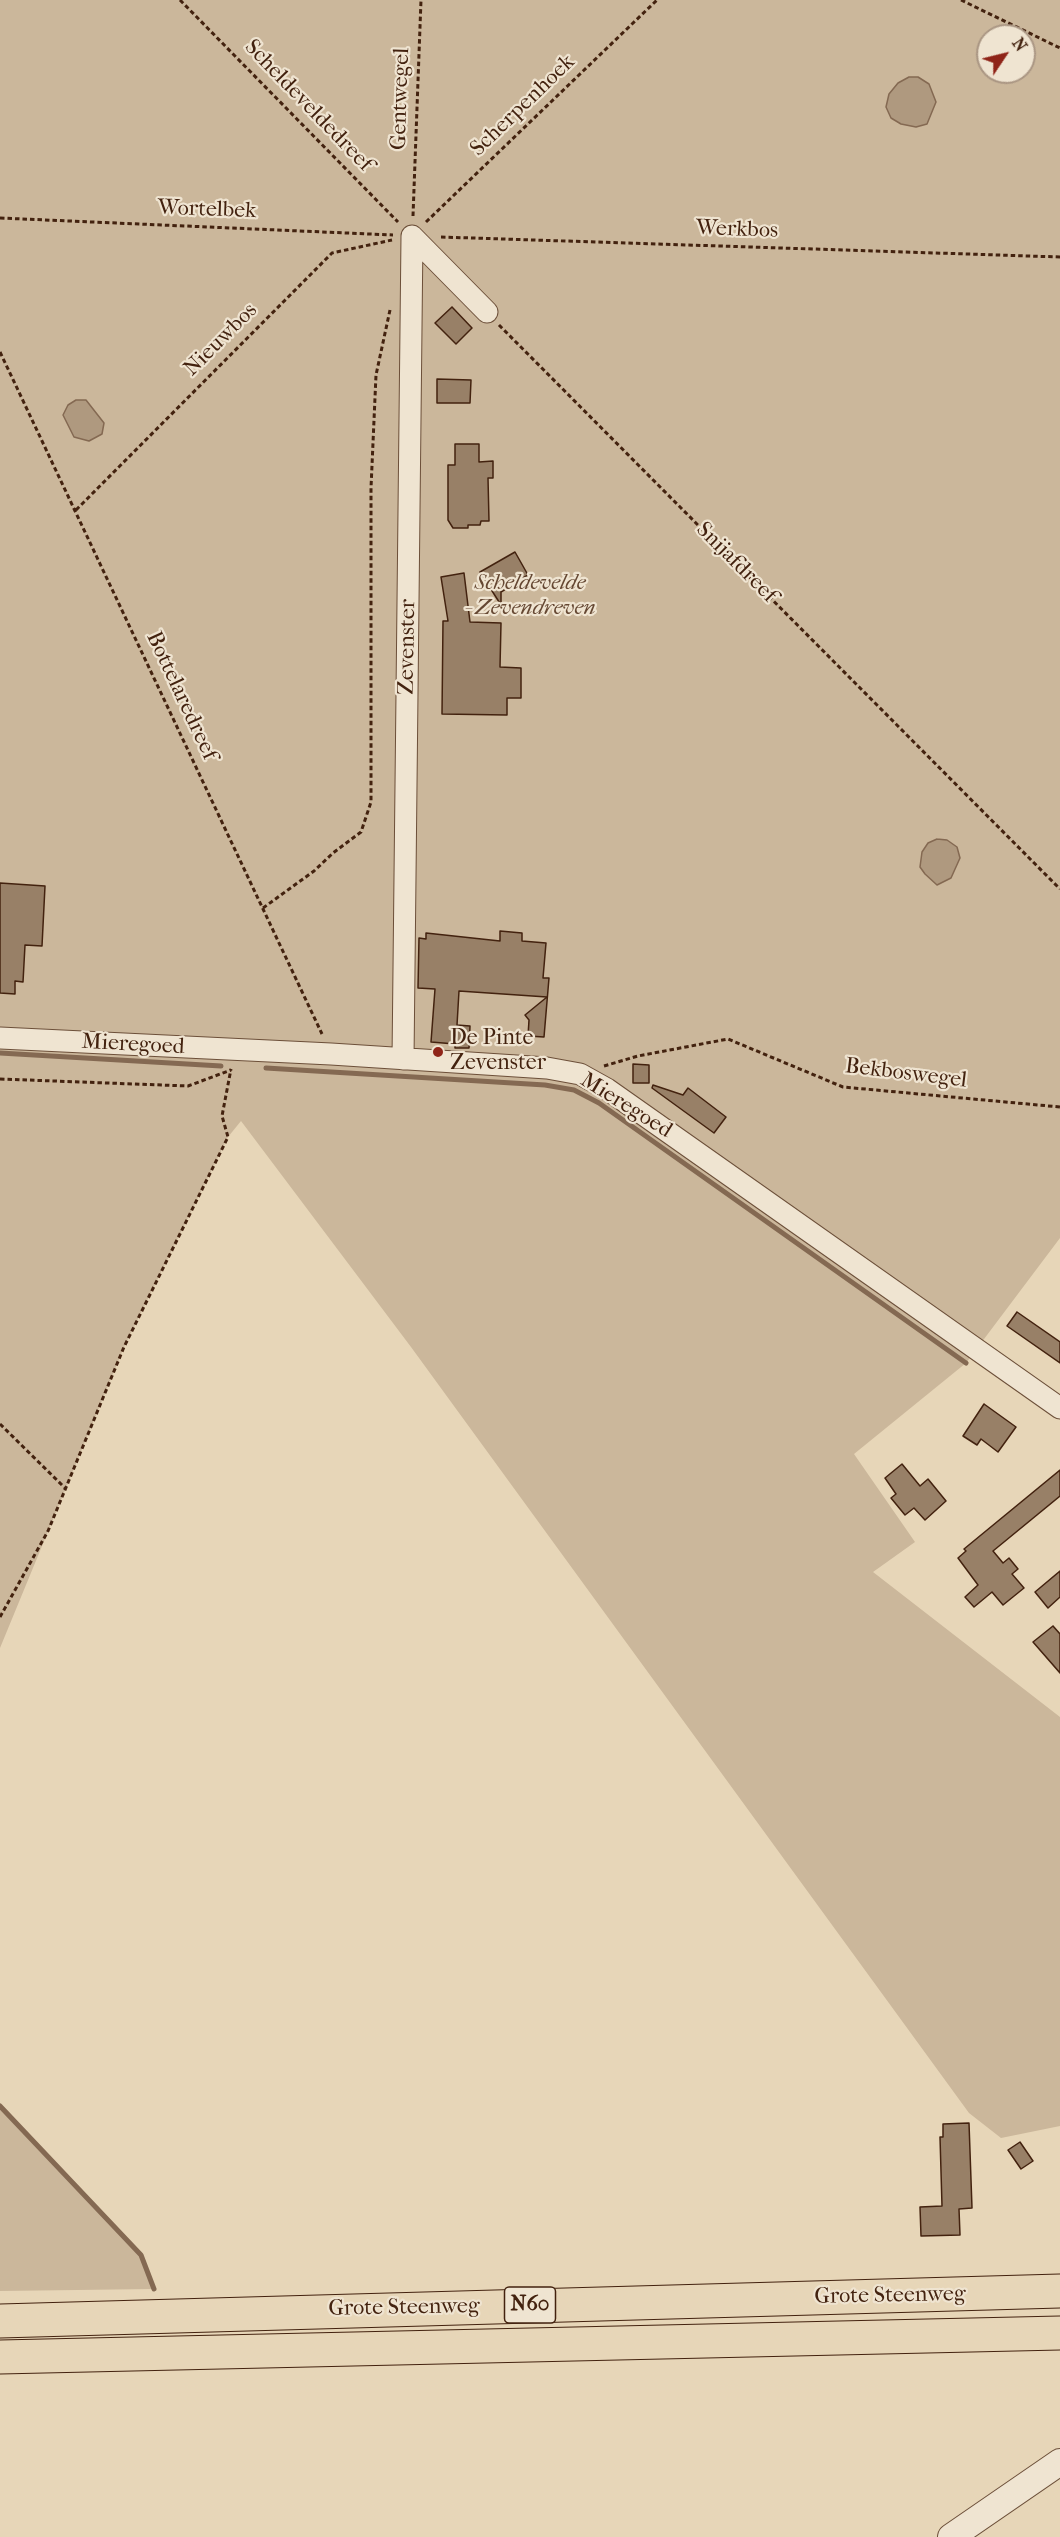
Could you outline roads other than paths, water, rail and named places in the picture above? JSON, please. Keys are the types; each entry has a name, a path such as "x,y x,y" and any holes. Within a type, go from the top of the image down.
{"highway":[{"name":"Grote Steenweg","path":"0,2321 1060,2291"},
{"name":"Grote Steenweg","path":"0,2357 1060,2333"}],"street":[{"name":"Zevenster","path":"403,1059 412,236 487,312"},
{"name":"Mieregoed","path":"0,1038 331,1054 547,1068 580,1074 608,1089 1060,1408"},
{"path":"951,2537 1060,2462"}],"waterway":[{"path":"0,1053 221,1066"},
{"path":"266,1068 545,1085 574,1090 599,1103 966,1363"},
{"path":"0,2106 141,2255 154,2289"}],"place":[{"name":"De Pinte Zevenster","path":"438,1052"}],"park label":[{"name":"Scheldevelde - Zevendreven","path":"530,596"}]}
